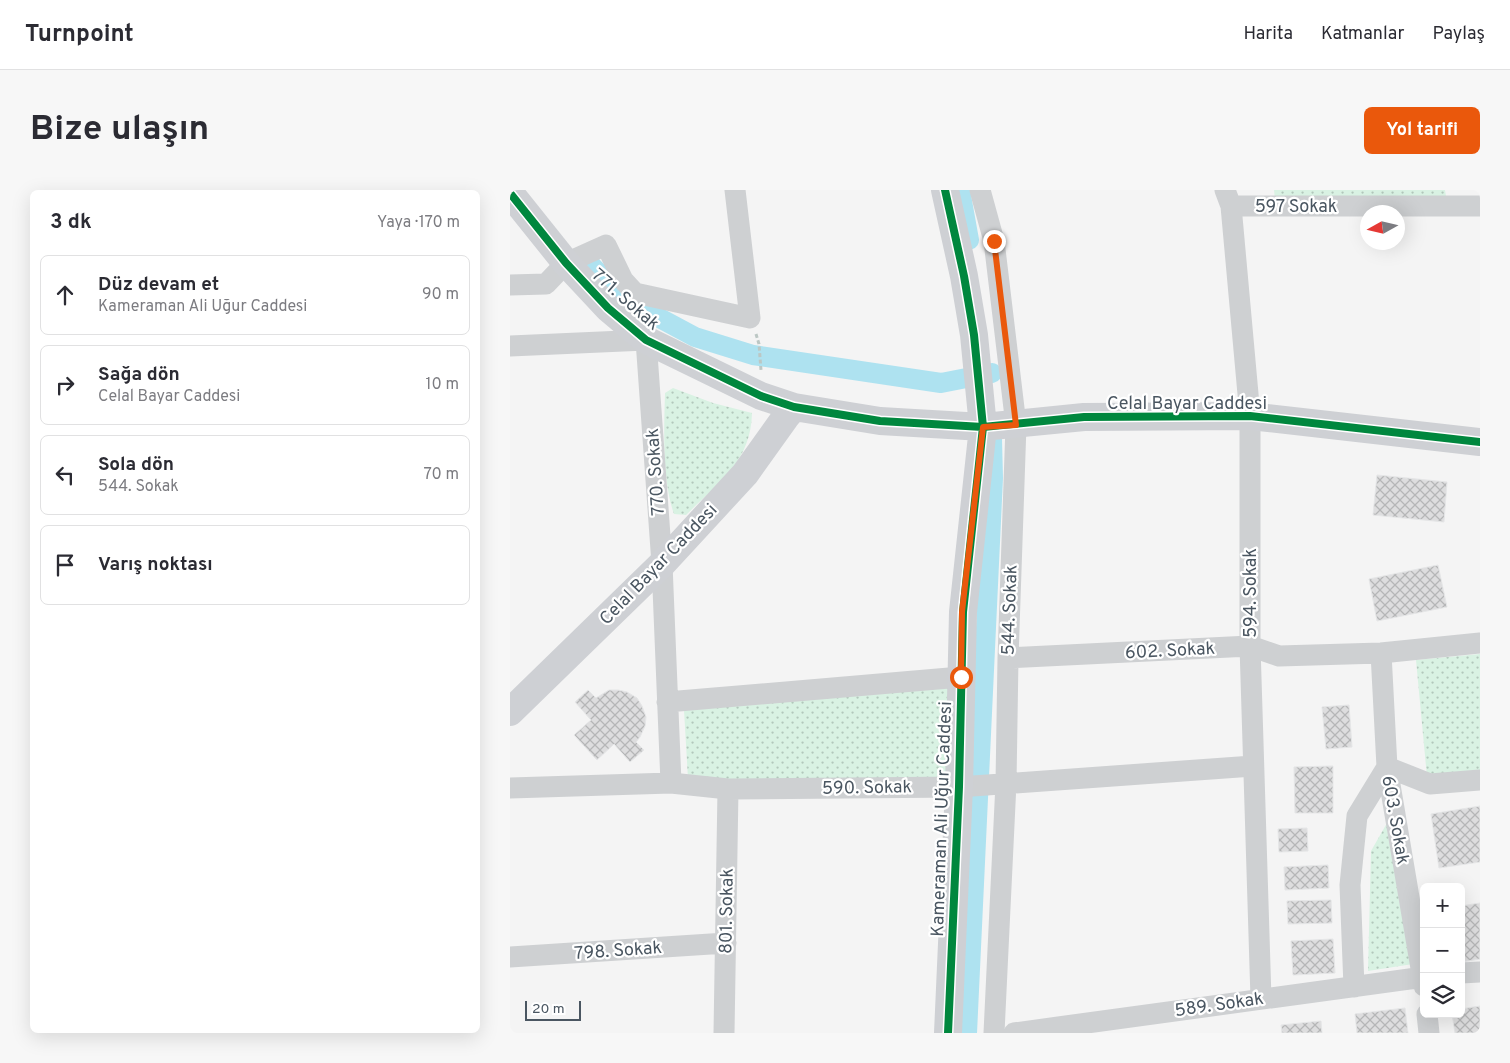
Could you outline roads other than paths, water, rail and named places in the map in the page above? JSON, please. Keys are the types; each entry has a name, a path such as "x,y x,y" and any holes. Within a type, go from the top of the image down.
{"street":[{"path":"510,285 546,284 566,263 606,245 623,280 635,293 750,318 736,190"},
{"name":"Kameraman Ali Uğur Caddesi","path":"945,190 964,276 974,335 983,427 962,612 959,786 948,1033"},
{"name":"544. Sokak","path":"980,190 994,241 1016,425 1006,783 994,1033"},
{"name":"771. Sokak","path":"510,193 566,263 608,308 646,340 757,383 761,396 794,407"},
{"name":"597 Sokak","path":"1228,198 1458,198 1480,206"},
{"name":"594. Sokak","path":"1228,198 1250,416 1250,646 1261,999"},
{"path":"510,346 646,340"},
{"name":"770. Sokak","path":"646,340 662,564 671,784"},
{"name":"Celal Bayar Caddesi","path":"510,712 662,564 745,474 794,407 880,421 983,427 1084,417 1250,416 1480,442"},
{"name":"602. Sokak","path":"1008,658 1250,646 1279,656 1381,652 1480,643"},
{"name":"603. Sokak","path":"1381,652 1387,767 1422,973"},
{"path":"667,702 961,677"},
{"name":"590. Sokak","path":"510,788 671,784 728,789 959,786 1254,766"},
{"path":"1354,987 1350,885 1357,816 1387,767 1430,784 1480,780"},
{"name":"801. Sokak","path":"724,1033 728,789"},
{"name":"798. Sokak","path":"510,957 726,943"},
{"path":"1465,974 1480,972"},
{"name":"589. Sokak","path":"1014,1033 1261,999 1420,980"},
{"path":"1427,1018 1429,1033"}],"waterway":[{"path":"960,190 969,240"},
{"path":"584,258 624,299 695,337 753,355 941,383 992,373"},
{"path":"967,1033 993,478 992,439"}]}
